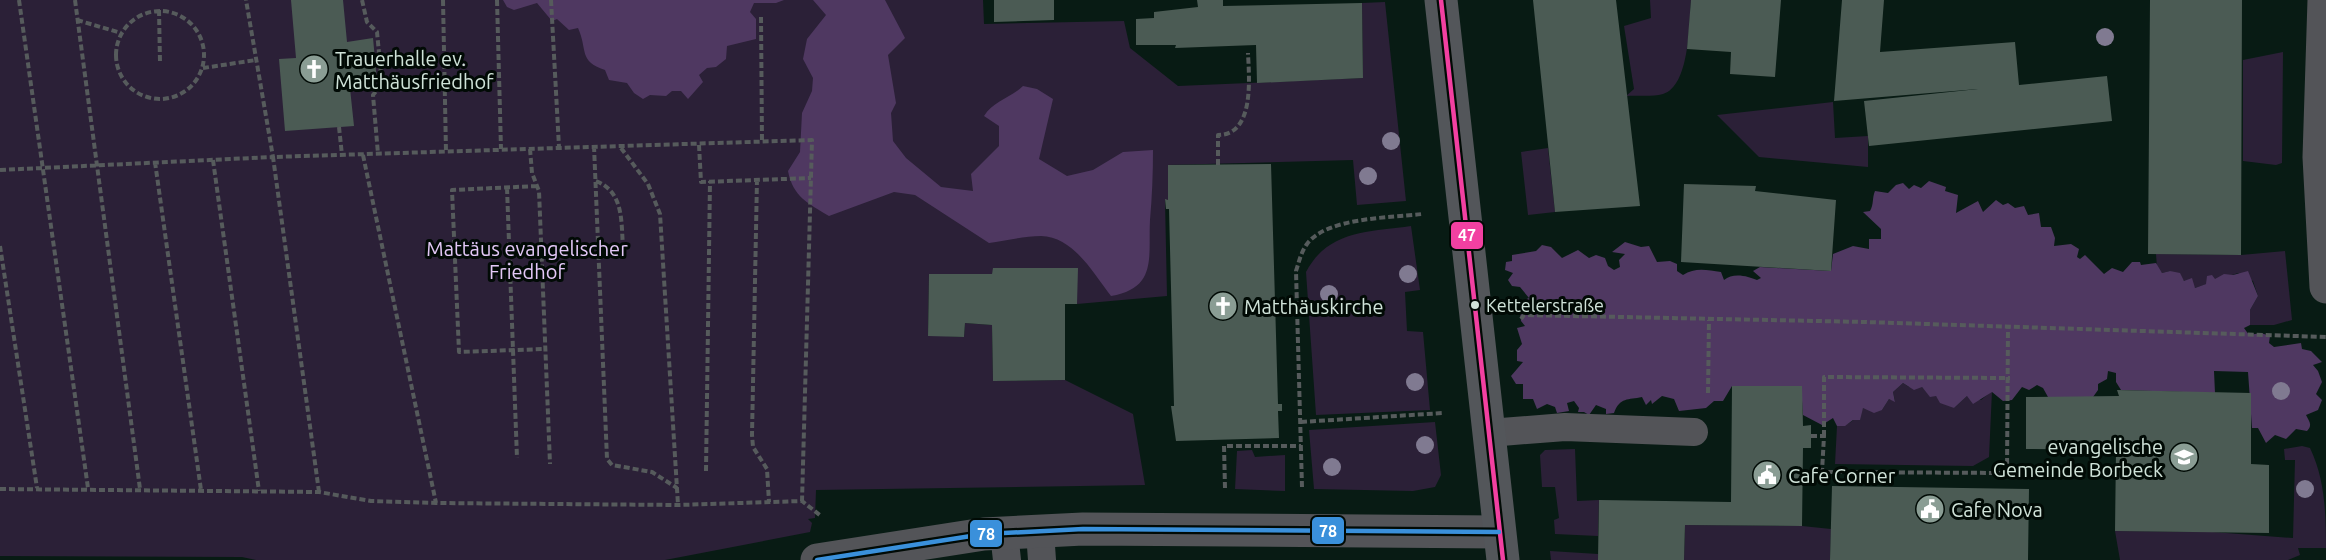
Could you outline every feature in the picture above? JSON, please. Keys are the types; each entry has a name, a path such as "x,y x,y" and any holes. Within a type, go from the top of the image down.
{"main road":[{"path":"1441,0 1501,546"}],"street":[{"path":"2324,0 2319,158 2326,287"},
{"path":"817,560 851,553 1041,546 1226,530 1302,530 1501,546"}],"lane":[{"path":"1489,433 1565,427 1695,432"}],"path":[{"path":"19,0 88,488"},
{"path":"75,0 95,165 140,489"},
{"path":"246,0 273,158 319,492"},
{"path":"362,0 367,22 376,32 382,84 373,95 378,154"},
{"path":"443,0 446,152"},
{"path":"497,0 501,150"},
{"path":"551,0 559,147"},
{"path":"159,10 160,62"},
{"path":"159,10 170,12 190,24 202,46 203,68 196,82 186,91 164,98 142,95 125,82 116,61 117,44 121,33 135,18 159,10"},
{"path":"761,17 762,142"},
{"path":"77,20 121,33"},
{"path":"1218,165 1218,135 1224,135 1240,122 1249,103 1248,53"},
{"path":"203,68 256,60"},
{"path":"339,126 342,155"},
{"path":"0,170 530,148 812,140 802,501"},
{"path":"699,145 701,182 811,178"},
{"path":"594,146 607,459 612,465 652,472 677,488"},
{"path":"620,147 648,184 660,214 678,505"},
{"path":"530,148 532,173 537,186 550,464"},
{"path":"363,155 436,503"},
{"path":"213,160 259,490"},
{"path":"155,162 201,490"},
{"path":"757,179 752,435 753,447 767,469 769,502"},
{"path":"596,181 608,186 618,200 623,248 599,251"},
{"path":"706,471 710,181"},
{"path":"537,186 453,190 459,352 545,349"},
{"path":"507,188 517,458"},
{"path":"1302,530 1296,270 1306,246 1316,235 1338,225 1463,209"},
{"path":"0,246 37,488"},
{"path":"1479,354 1520,346 1516,324 1524,315 2326,337"},
{"path":"1708,399 1709,320"},
{"path":"2008,327 2010,378 2007,472 1822,472 1824,376 2010,378"},
{"path":"1301,422 1443,415 1442,403"},
{"path":"1811,436 1824,436"},
{"path":"1224,440 1226,530"},
{"path":"1224,446 1301,446"},
{"path":"0,489 259,490 319,492 371,501 436,503 678,505 802,501 815,509 851,553"}],"green space":[{"name":"Mattäus evangelischer Friedhof","path":"0,0 983,0 984,24 1124,21 1130,48 1178,86 1363,78 1362,3 1385,2 1406,201 1357,205 1353,160 1168,165 1168,200 1165,200 1167,296 1077,304 1077,268 994,268 992,274 929,274 928,335 964,337 965,323 992,325 993,381 1065,380 1133,414 1145,485 816,490 815,518 808,519 812,523 810,532 665,560 256,560 242,557 0,556"},
{"path":"1650,0 1691,0 1683,67 1672,89 1663,94 1626,96 1634,89 1624,26 1651,18"},
{"path":"2283,52 2282,163 2276,165 2243,161 2243,60"},
{"path":"1833,102 1835,138 1868,136 1868,167 1759,157 1717,115"},
{"path":"1548,148 1555,212 1528,215 1521,152"},
{"path":"1411,226 1420,290 1405,292 1407,331 1423,332 1430,410 1316,415 1306,272 1315,258 1338,241 1365,232"},
{"path":"2285,251 2292,320 2274,325 2250,325 2250,310 2258,296 2253,281 2238,273 2195,288 2170,271 2162,273 2157,268 2156,254 2241,255"},
{"path":"1903,383 1909,387 1922,387 1930,396 1936,396 1954,408 1967,396 1981,400 1992,391 1989,457 1973,466 1835,464 1837,426 1852,421 1863,408 1882,410 1889,399 1895,401 1893,392"},
{"path":"1435,422 1441,475 1435,487 1413,491 1314,489 1309,430"},
{"path":"2302,446 2310,448 2322,484 2326,548 2298,548 2300,555 2288,560 2120,560 2115,531 2213,532 2293,538 2295,460 2285,460 2284,449"},
{"path":"1575,449 1577,501 1599,500 1598,536 1555,534 1554,520 1559,518 1555,487 1542,487 1540,455 1545,450"},
{"path":"1252,450 1255,457 1285,455 1285,491 1235,489 1237,451"},
{"path":"1685,525 1802,526 1831,529 1830,560 1684,560"},
{"path":"1550,551 1598,554 1598,560 1551,560"}],"shaded area":[{"path":"503,0 784,0 776,3 754,3 750,12 756,19 756,39 727,46 726,59 716,67 707,68 699,75 703,82 688,99 681,91 672,91 666,96 650,95 643,99 634,93 627,83 609,80 605,70 596,67 587,59 578,28 569,30 557,19 552,21 537,3 514,10 507,7"},
{"path":"813,0 885,0 905,38 888,55 896,103 891,113 893,141 906,158 941,187 973,191 971,174 999,146 999,126 984,116 992,107 1023,86 1037,89 1053,99 1039,159 1067,176 1093,170 1123,152 1153,150 1149,258 1143,278 1137,286 1111,296 1082,258 1063,243 1041,236 989,243 915,195 894,192 829,216 802,198 790,180 788,171 800,152 802,113 812,91 813,78 803,59 807,39 826,15"},
{"path":"1929,181 1946,187 1945,191 1958,195 1956,213 1978,201 1983,212 1996,200 2003,205 2008,203 2015,208 2024,206 2028,215 2039,213 2041,227 2051,227 2055,238 2054,246 2071,244 2079,249 2077,257 2080,259 2085,255 2104,274 2112,268 2123,272 2132,262 2140,262 2141,265 2156,263 2162,273 2170,271 2180,273 2184,281 2192,278 2195,288 2206,284 2207,276 2212,275 2215,279 2224,274 2233,275 2248,271 2258,296 2250,310 2250,325 2244,328 2249,335 2261,333 2270,336 2269,343 2274,347 2301,343 2302,349 2311,351 2322,362 2313,365 2322,382 2316,394 2322,400 2318,410 2306,415 2310,423 2309,429 2307,431 2296,429 2286,439 2275,435 2266,443 2258,428 2252,428 2248,372 2214,371 2215,393 2121,390 2116,382 2116,373 2108,371 2107,379 2098,384 2098,390 2093,397 2048,397 2043,388 2037,385 2029,390 2022,387 2012,400 2003,401 1992,392 1973,404 1967,396 1954,408 1940,403 1936,396 1930,397 1922,387 1914,390 1903,383 1893,392 1895,402 1889,399 1882,410 1874,413 1863,408 1860,420 1853,420 1845,426 1837,426 1833,418 1822,425 1803,415 1801,386 1732,386 1723,401 1714,401 1706,408 1679,411 1674,399 1662,396 1652,404 1651,400 1646,405 1642,397 1622,402 1614,413 1606,414 1606,409 1596,405 1589,415 1578,412 1579,408 1574,401 1567,403 1569,411 1557,413 1555,407 1547,404 1537,409 1533,399 1523,399 1523,384 1516,384 1511,376 1523,362 1517,361 1517,350 1522,344 1517,328 1525,326 1521,321 1519,302 1529,298 1520,287 1512,286 1508,280 1513,273 1505,270 1506,262 1512,261 1512,255 1536,251 1542,245 1551,247 1562,258 1578,250 1589,258 1596,255 1605,258 1608,266 1614,270 1620,267 1619,260 1625,254 1612,252 1625,242 1641,247 1649,246 1657,262 1670,261 1677,264 1677,271 1683,275 1692,271 1706,270 1721,272 1724,280 1736,275 1757,280 1761,278 1753,271 1760,267 1831,271 1833,254 1853,246 1869,249 1869,239 1881,239 1881,229 1863,212 1870,211 1875,191 1888,193 1896,185 1903,183 1909,189 1914,185 1921,188"}],"building":[{"name":"Trauerhalle ev. Matthäusfriedhof","path":"291,0 343,0 347,42 373,38 377,81 349,79 354,126 285,131 279,59 296,58"},
{"path":"994,0 1054,0 1054,20 994,22"},
{"path":"1197,0 1223,0 1223,6 1362,3 1363,78 1257,83 1256,45 1175,48 1176,45 1136,45 1136,19 1154,18 1154,12 1198,7"},
{"path":"1533,0 1616,0 1640,206 1555,212"},
{"path":"1691,0 1781,0 1775,77 1730,74 1731,52 1687,49"},
{"path":"1842,0 1884,0 1880,52 2015,42 2019,85 2107,76 2112,121 1869,146 1864,101 1978,89 1834,101"},
{"path":"2150,0 2242,0 2241,255 2148,254"},
{"name":"Matthäuskirche","path":"1271,164 1278,404 1282,404 1282,411 1278,411 1279,438 1176,441 1171,406 1174,406 1169,209 1166,209 1165,199 1168,200 1168,165"},
{"path":"1684,184 1756,186 1755,191 1836,200 1831,271 1681,262"},
{"path":"993,268 1078,268 1077,304 1065,304 1065,380 993,381 992,325 965,323 964,337 928,336 929,274 992,274"},
{"name":"Cafe Corner","path":"1732,386 1802,386 1803,426 1811,425 1811,448 1803,448 1802,526 1685,525 1684,560 1598,560 1599,500 1731,502"},
{"name":"evangelische Gemeinde Borbeck","path":"2117,390 2251,393 2251,464 2269,465 2269,533 2115,531 2116,450 2026,449 2026,397 2119,396"},
{"name":"Cafe Nova","path":"1832,486 2029,489 2028,560 1830,560"}],"transit line":[{"name":"47","path":"1441,0 1503,560"},
{"name":"78","path":"817,560 984,534 1083,529 1499,532"}],"place":[{"name":"Trauerhalle ev. Matthäusfriedhof","path":"314,69"},
{"name":"Kettelerstraße","path":"1475,305"},
{"name":"Matthäuskirche","path":"1223,306"},
{"name":"evangelische Gemeinde Borbeck","path":"2184,457"},
{"name":"Cafe Corner","path":"1767,475"},
{"name":"Cafe Nova","path":"1930,509"}]}
